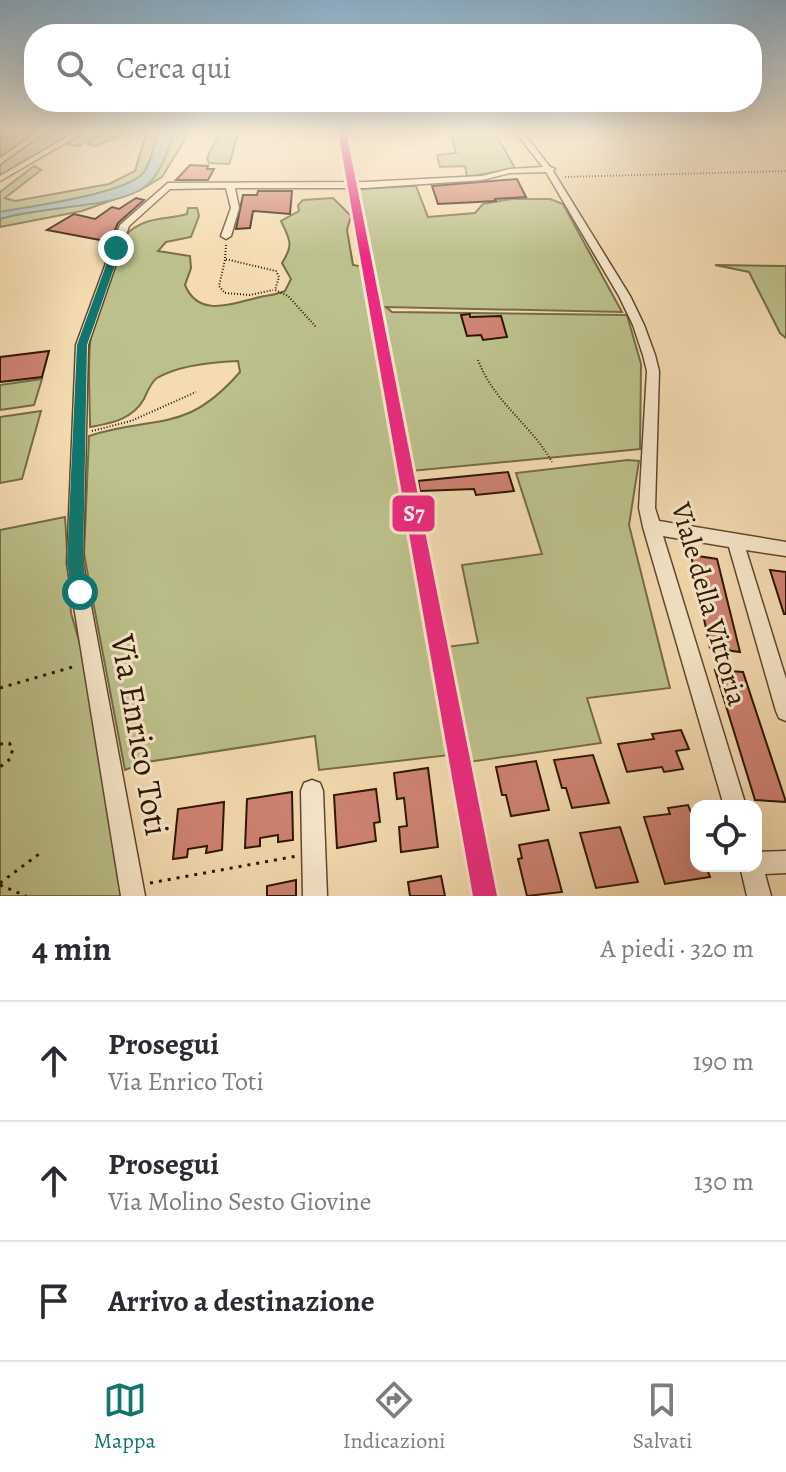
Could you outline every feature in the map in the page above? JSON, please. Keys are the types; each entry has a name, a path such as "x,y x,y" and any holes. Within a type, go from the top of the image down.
{"street":[{"name":"Via Enrico Toti","path":"139,890 75,563 82,345 129,219 166,186 482,178 503,173"},
{"name":"Via Enrico Toti","path":"550,173 554,173"},
{"name":"Viale della Vittoria","path":"554,173 640,323 649,351 653,371 647,508 707,702 733,800"},
{"path":"226,236 235,208 230,186"},
{"path":"651,527 786,549"},
{"path":"735,540 786,711"},
{"path":"312,791 315,896"},
{"path":"762,864 786,862"},
{"path":"755,872 759,896"}],"path":[{"path":"554,173 576,173"},
{"path":"226,236 219,286 225,293 250,295 275,290 288,296 316,327"},
{"path":"225,259 276,271 279,277 275,290"},
{"path":"478,360 484,382 494,398 537,438 552,462"},
{"path":"79,434 131,421 196,392"},
{"path":"0,688 92,662"},
{"path":"0,744 9,743 13,748 10,759 0,767"},
{"path":"139,890 313,853"},
{"path":"26,896 0,884 39,854"}],"green space":[{"path":"25,173 37,173 5,198 15,201 109,184 131,173 143,173 119,187 99,193 0,213 0,192"},
{"path":"165,173 140,190 82,211 0,227 0,219 9,216 116,198 155,175"},
{"path":"466,173 489,173 467,177"},
{"path":"416,186 428,217 475,213 483,204 512,199 550,199 563,204 622,312 386,307 392,312 627,315 641,364 640,449 411,471 355,189"},
{"path":"333,198 351,216 347,230 353,265 365,267 450,755 319,770 315,736 147,762 125,770 84,554 89,436 186,414 221,392 240,372 238,361 207,363 175,370 155,380 133,412 113,422 90,427 91,334 108,280 130,231 144,223 187,214 188,208 197,208 199,216 191,237 166,242 158,251 190,256 191,268 185,285 191,296 199,302 218,306 285,291 291,279 282,263 289,242 281,221 299,211 298,205 303,200"},
{"path":"715,265 786,266 786,338 780,333 749,272"},
{"path":"42,379 34,405 0,410 0,385"},
{"path":"41,411 22,479 0,483 0,417"},
{"path":"639,461 629,525 670,688 587,698 601,743 469,762 446,647 478,643 462,565 542,554 516,473"},
{"path":"65,517 71,613 88,672 126,896 0,896 0,530"}],"water":[{"path":"143,173 157,173 146,186 116,199 0,219 0,212 99,193 134,180"}],"building":[{"path":"183,173 212,173 208,180 176,180"},
{"path":"517,179 526,197 496,201 438,204 432,186"},
{"path":"258,191 292,191 290,214 253,211 250,228 236,229 243,195 257,195"},
{"path":"136,198 144,200 118,223 113,235 105,241 47,230 74,214 95,219 112,207 119,209"},
{"path":"470,314 470,317 501,316 507,337 483,340 481,335 467,336 461,315"},
{"path":"49,351 42,377 0,382 0,357"},
{"path":"508,472 514,491 476,495 474,489 420,491 418,481"},
{"path":"691,555 717,559 740,652 710,648"},
{"path":"770,570 786,572 786,614 784,614"},
{"path":"715,670 743,672 786,802 755,800"},
{"path":"681,730 689,749 676,751 683,769 664,772 662,767 627,772 618,744 654,739 652,734"},
{"path":"593,755 609,803 572,808 554,760"},
{"path":"536,761 549,810 511,816 506,795 502,795 496,767"},
{"path":"428,768 438,847 401,852 399,827 407,826 404,798 397,799 394,773"},
{"path":"376,789 380,822 374,823 376,841 337,848 334,795"},
{"path":"292,792 293,840 278,842 278,835 260,838 260,846 245,848 247,799"},
{"path":"224,802 222,850 206,853 207,846 188,849 187,857 173,859 178,809"},
{"path":"688,805 690,872 708,872 710,877 665,884 644,817 670,814 668,808"},
{"path":"620,827 638,882 596,888 580,833"},
{"path":"548,840 562,892 527,896 518,859 522,858 519,845"},
{"path":"441,876 445,896 410,896 408,882"},
{"path":"296,880 296,896 267,896 267,886"}],"transit line":[{"name":"S7","path":"350,173 485,896"}],"route":[{"path":"80,592 75,563 82,345 116,248"}]}
